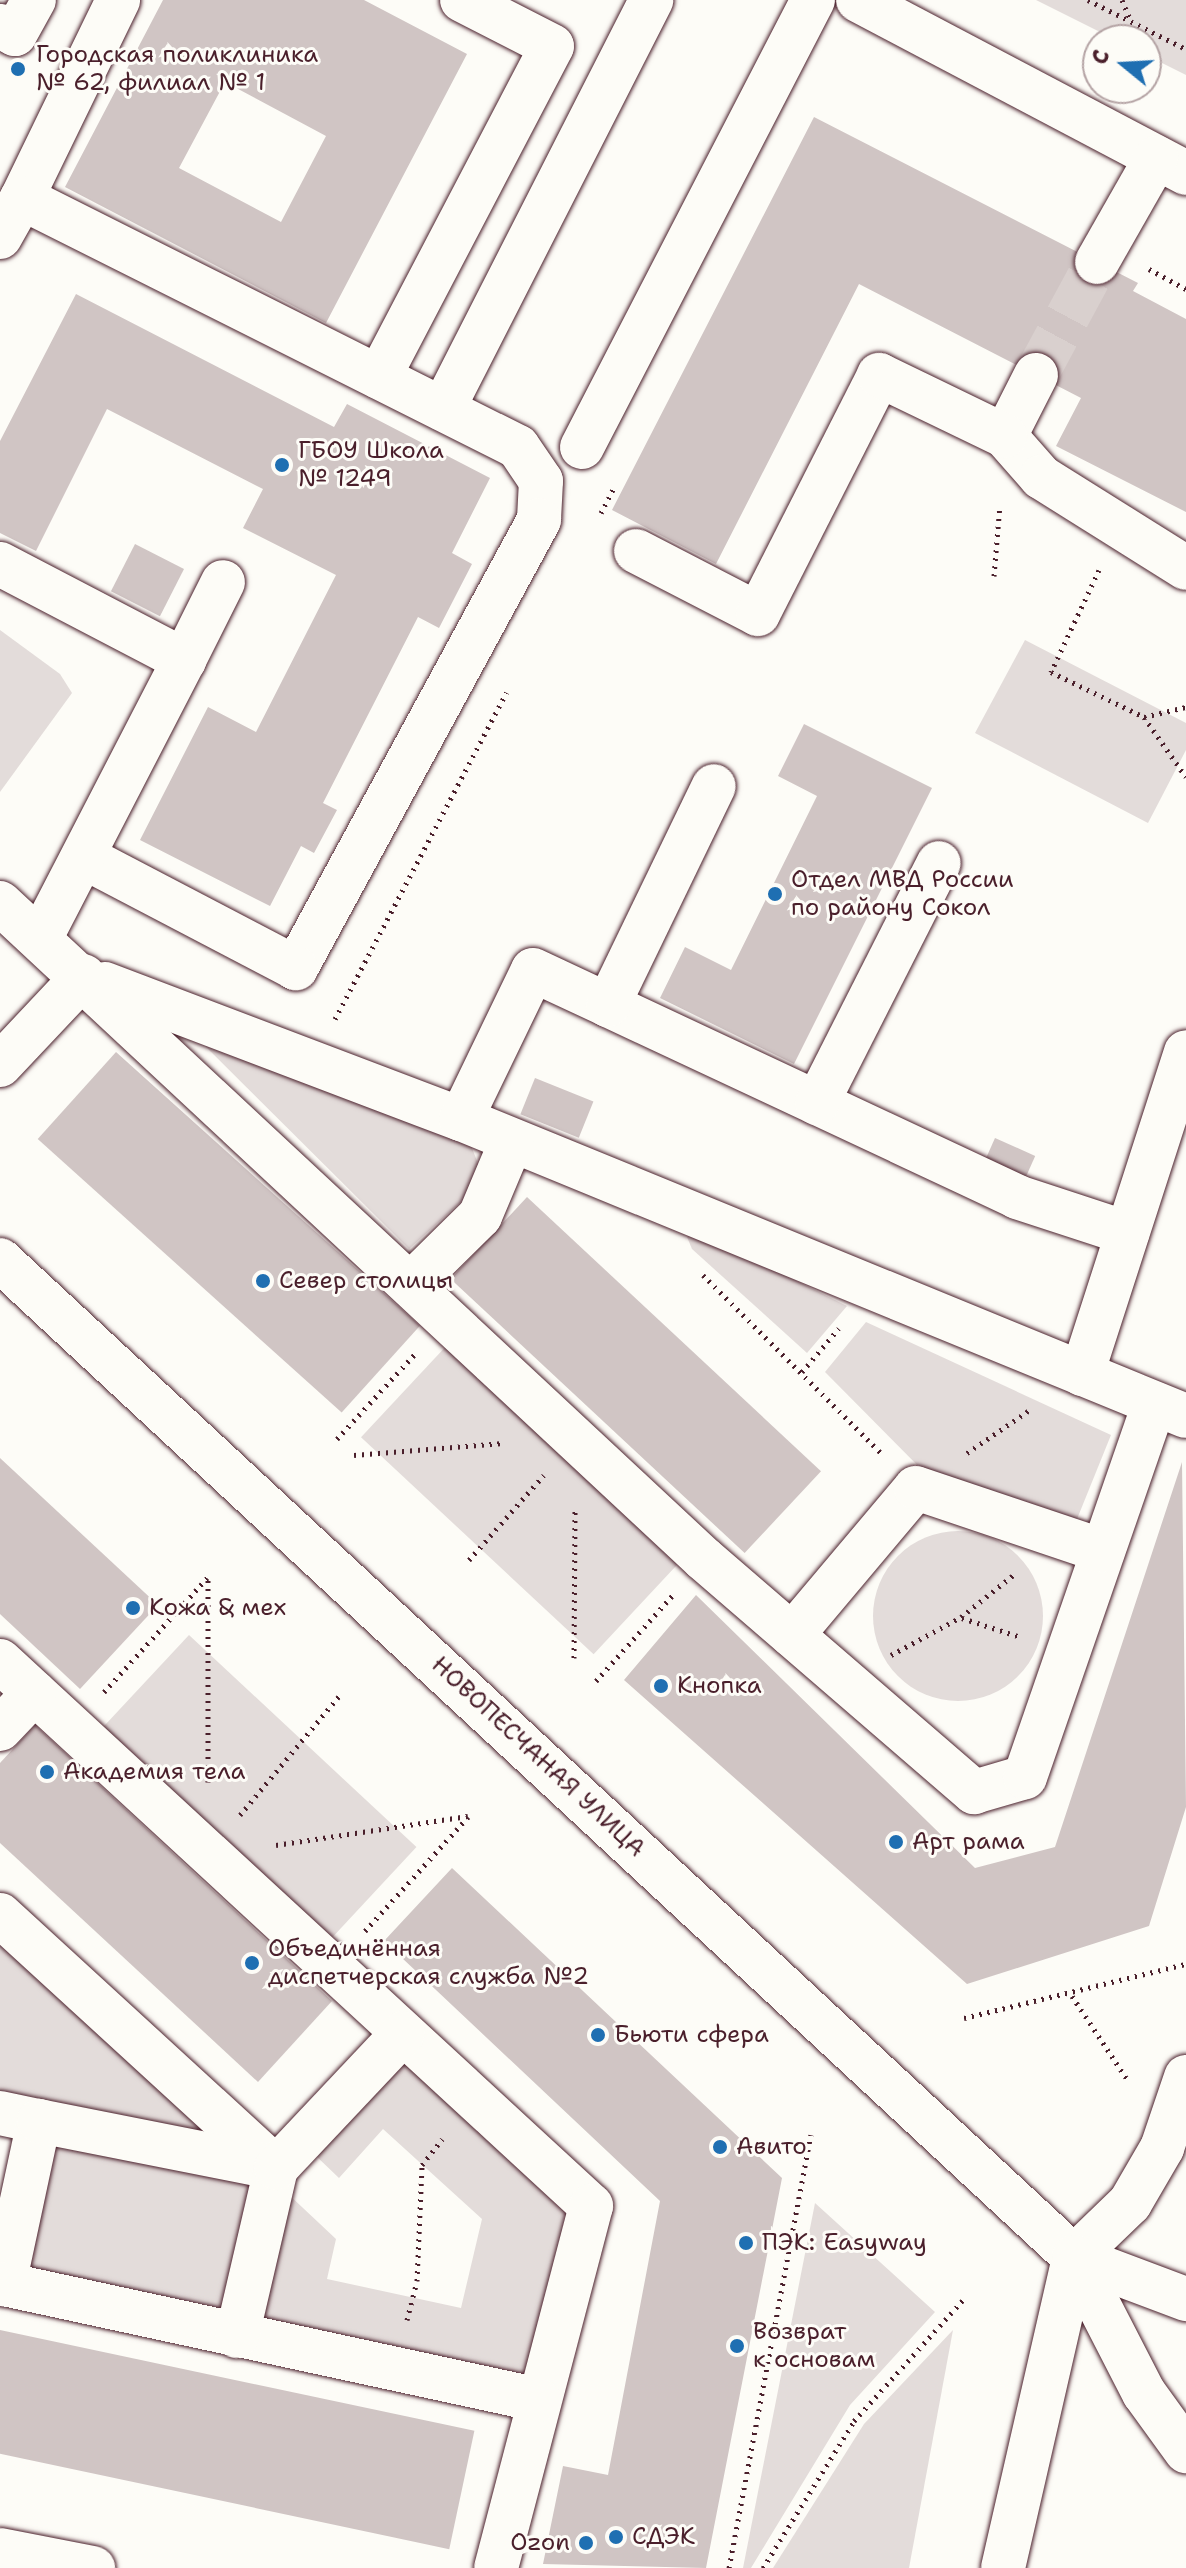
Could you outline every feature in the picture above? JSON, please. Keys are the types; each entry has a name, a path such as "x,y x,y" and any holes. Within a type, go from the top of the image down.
{"main road":[{"path":"0,26 15,34 34,0"},
{"path":"0,237 118,0"},
{"path":"379,377 552,46 462,0"},
{"path":"443,409 651,0"},
{"path":"582,447 813,0"},
{"path":"858,0 1171,166 1097,262"},
{"path":"22,198 518,447 541,481 539,520 296,968 84,857"},
{"path":"636,551 758,614 879,375 1005,436 1041,477 1186,568"},
{"path":"1005,436 1036,375"},
{"path":"0,564 184,660"},
{"path":"40,939 223,582"},
{"path":"608,1005 714,786"},
{"path":"817,1103 939,863"},
{"path":"0,903 84,976 413,1282 704,1559 974,1792 1025,1777 1103,1551 1170,1410 461,1119 84,976"},
{"path":"461,1119 533,970 1017,1197 1127,1233"},
{"path":"0,1065 84,976"},
{"path":"1082,1374 1186,1052"},
{"path":"413,1282 480,1216 512,1140"},
{"name":"НОВОПЕСЧАНАЯ УЛИЦА","path":"0,1260 1074,2257 1144,2393 1186,2451"},
{"path":"792,1635 916,1488 1103,1551"},
{"path":"0,1661 591,2206 496,2568"},
{"path":"0,1729 34,1693"},
{"path":"0,1915 276,2168"},
{"path":"237,2336 276,2168 403,2033"},
{"path":"1003,2568 1074,2257 1130,2203 1162,2148 1186,2077"},
{"path":"276,2168 19,2117 4,2284 539,2400"},
{"name":"НОВОПЕСЧАНАЯ УЛИЦА","path":"1074,2257 1186,2299"},
{"path":"0,2550 93,2568"}],"path":[{"path":"1088,0 1186,49"},
{"path":"1122,0 1131,21"},
{"path":"1120,525 1051,672 1144,717 1186,777"},
{"path":"312,1062 512,683"},
{"path":"1144,717 1186,707"},
{"path":"691,1263 916,1488 1082,1374"},
{"path":"337,1439 449,1317"},
{"path":"354,1455 576,1438"},
{"path":"469,1560 576,1438"},
{"path":"574,1658 576,1438"},
{"path":"596,1681 704,1559"},
{"path":"71,1728 208,1577 207,1855"},
{"path":"844,1680 961,1617 1069,1652"},
{"path":"207,1855 339,1696"},
{"path":"207,1855 468,1816 332,1968"},
{"path":"964,2018 1072,1996 1186,1964"},
{"path":"1072,1996 1129,2082"},
{"path":"394,2369 417,2281 422,2165 475,2097"},
{"path":"729,2568 811,2135"},
{"path":"763,2568 854,2421 964,2299"}],"shaded area":[{"path":"1036,0 1186,0 1186,75 1162,63 1162,24 1084,24"},
{"path":"0,630 60,674 72,693 0,792"},
{"path":"1025,640 1186,723 1186,750 1148,823 975,733"},
{"path":"183,1024 470,1143 479,1166 466,1197 409,1249"},
{"path":"694,1230 847,1306 807,1353 692,1249 687,1237"},
{"path":"866,1322 1111,1435 1075,1524 930,1478 825,1372"},
{"path":"449,1343 682,1560 594,1654 361,1437"},
{"path":"958,1531 990,1538 1018,1556 1036,1584 1043,1616 1036,1648 1018,1676 990,1694 958,1701 926,1694 898,1676 880,1648 873,1616 880,1584 898,1556 926,1538"},
{"path":"189,1635 416,1847 326,1944 99,1732"},
{"path":"0,1944 216,2140 0,2096"},
{"path":"403,2055 573,2211 527,2378 258,2319 286,2192 336,2239 327,2279 461,2308 482,2219 383,2129 339,2178 315,2155"},
{"path":"56,2143 252,2185 224,2314 29,2272"},
{"path":"815,2203 935,2312 850,2405 751,2568 743,2568"},
{"path":"953,2330 909,2568 773,2568 864,2424"}],"building":[{"path":"163,0 364,0 467,54 326,323 65,187","holes":["225,82 326,136 281,222 179,168"]},
{"path":"814,117 1138,283 1133,291 1186,319 1186,512 1056,446 1081,398 859,284 716,564 612,510"},
{"path":"76,294 334,427 347,404 490,478 452,553 472,564 439,628 418,617 323,803 337,810 314,853 301,846 270,906 140,840 208,707 256,732 336,575 243,528 263,489 107,409 36,551 0,533 0,441"},
{"path":"135,544 184,569 160,616 111,591"},
{"path":"804,724 932,788 794,1064 660,998 685,947 731,970 817,796 778,776"},
{"path":"116,1052 420,1326 342,1413 38,1139"},
{"path":"535,1078 593,1102 579,1138 520,1114"},
{"path":"995,1138 1035,1156 1021,1187 981,1169"},
{"path":"527,1197 821,1471 745,1553 451,1279"},
{"path":"0,1458 158,1605 80,1689 0,1614"},
{"path":"1182,1462 1186,1807 1149,1926 967,1984 624,1680 696,1595 975,1868 1055,1847"},
{"path":"35,1725 332,2001 258,2082 0,1843 0,1763"},
{"path":"452,1868 782,2178 706,2568 543,2564 563,2466 608,2475 660,2201 384,1941"},
{"path":"0,2330 474,2431 449,2549 0,2454"}],"tunnel":[{"path":"1036,375 1097,262"}],"place":[{"name":"Городская поликлиника № 62, филиал № 1","path":"18,69"},
{"name":"ГБОУ Школа № 1249","path":"282,465"},
{"name":"Отдел МВД России по району Сокол","path":"775,894"},
{"name":"Север столицы","path":"263,1281"},
{"name":"Кожа & мех","path":"133,1608"},
{"name":"Кнопка","path":"661,1686"},
{"name":"Академия тела","path":"47,1772"},
{"name":"Арт рама","path":"896,1842"},
{"name":"Объединённая диспетчерская служба №2","path":"252,1963"},
{"name":"Бьюти сфера","path":"598,2035"},
{"name":"Авито","path":"720,2147"},
{"name":"ПЭК: Easyway","path":"746,2243"},
{"name":"Возврат к основам","path":"737,2346"},
{"name":"СДЭК","path":"616,2537"},
{"name":"Ozon","path":"586,2543"}]}
